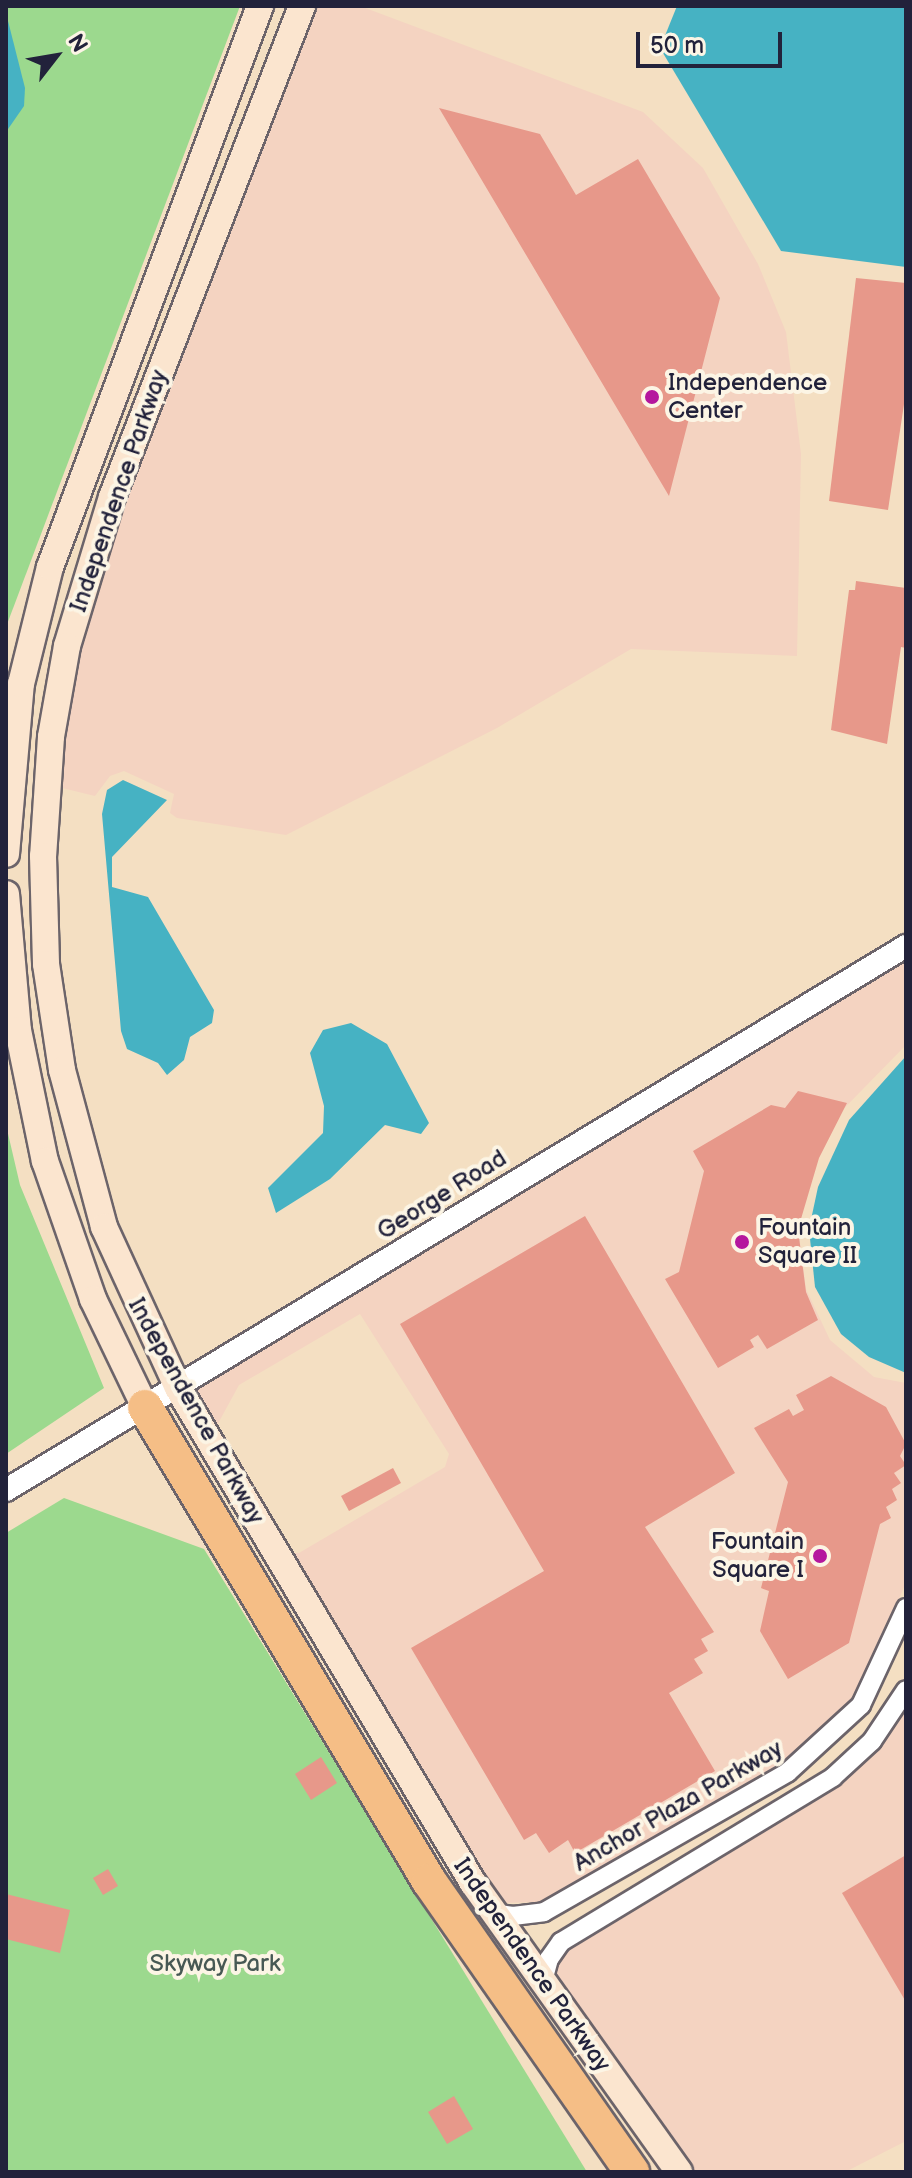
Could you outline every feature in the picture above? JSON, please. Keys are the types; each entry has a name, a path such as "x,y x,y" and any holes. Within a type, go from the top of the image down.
{"highway":[{"path":"145,1407 429,1881 632,2172"}],"main road":[{"name":"Independence Parkway","path":"6,854 21,684 53,555 260,6"},
{"name":"Independence Parkway","path":"302,6 99,534 67,646 47,780 44,928 67,1100 104,1227 178,1388 492,1913 679,2172"},
{"name":"Independence Parkway","path":"6,894 18,1030 45,1161 93,1299 145,1407"}],"street":[{"name":"George Road","path":"6,1490 906,946"},
{"name":"Anchor Plaza Parkway","path":"492,1913 544,1912 788,1772 861,1705 906,1608"},
{"path":"542,1985 549,1959 561,1942 833,1777 872,1741 906,1690"}],"shaded area":[{"path":"313,6 360,6 643,112 703,168 758,264 786,332 801,454 797,656 631,649 497,728 286,835 177,818 170,813 174,794 124,771 110,776 95,796 58,787 69,691 105,549"},
{"path":"906,957 906,1045 820,1133 795,1205 806,1289 830,1340 874,1377 906,1383 906,1582 884,1636 852,1699 782,1764 540,1902 500,1903 288,1553 299,1553 445,1467 449,1454 360,1314 239,1385 215,1429 192,1391"},
{"path":"906,1709 906,2141 845,2172 693,2172 555,1974 559,1963 568,1950 839,1785 881,1746"}],"green space":[{"path":"6,6 240,6 6,627"},
{"path":"6,1125 20,1185 104,1388 6,1454"},
{"name":"Skyway Park","path":"64,1498 204,1549 587,2172 6,2172 6,1533"}],"water":[{"path":"677,6 906,6 906,267 781,251 660,48"},
{"path":"6,13 25,88 24,106 6,132"},
{"path":"123,780 167,800 112,857 112,887 148,897 214,1010 212,1023 190,1037 184,1060 167,1075 158,1063 127,1049 121,1031 102,814 107,790"},
{"path":"351,1023 387,1044 429,1123 421,1134 385,1125 330,1179 276,1213 268,1188 323,1133 324,1106 310,1053 323,1030"},
{"path":"906,1056 906,1373 869,1357 841,1334 815,1287 809,1229 818,1187 849,1120"}],"building":[{"name":"Independence Center","path":"439,108 540,134 576,195 638,159 720,298 669,496"},
{"path":"856,278 906,283 906,391 888,510 829,501"},
{"path":"856,581 906,588 906,648 901,647 887,744 831,730 849,590 855,590"},
{"name":"Fountain Square II","path":"798,1091 847,1103 819,1158 798,1229 806,1292 818,1320 767,1349 758,1335 750,1340 754,1347 718,1368 665,1279 679,1272 704,1171 693,1151 771,1105 785,1108"},
{"path":"585,1216 735,1473 645,1527 714,1632 701,1639 708,1651 694,1659 703,1673 669,1693 715,1771 575,1853 568,1840 549,1853 536,1833 524,1840 411,1648 544,1571 400,1324"},
{"name":"Fountain Square I","path":"831,1376 886,1407 906,1444 900,1456 906,1465 894,1473 901,1483 892,1489 897,1500 886,1507 891,1518 880,1524 849,1643 788,1679 760,1631 769,1591 761,1588 788,1482 754,1428 789,1409 793,1416 804,1410 796,1395"},
{"path":"393,1468 401,1483 349,1511 341,1496"},
{"path":"321,1757 337,1783 311,1800 295,1774"},
{"path":"906,1855 906,2002 842,1893"},
{"path":"108,1869 118,1886 103,1895 93,1878"},
{"path":"6,1894 70,1910 60,1953 6,1939"},
{"path":"454,2096 473,2129 447,2144 428,2112"}],"place":[{"name":"Independence Center","path":"652,397"},
{"name":"Fountain Square II","path":"742,1242"},
{"name":"Fountain Square I","path":"820,1556"}]}
